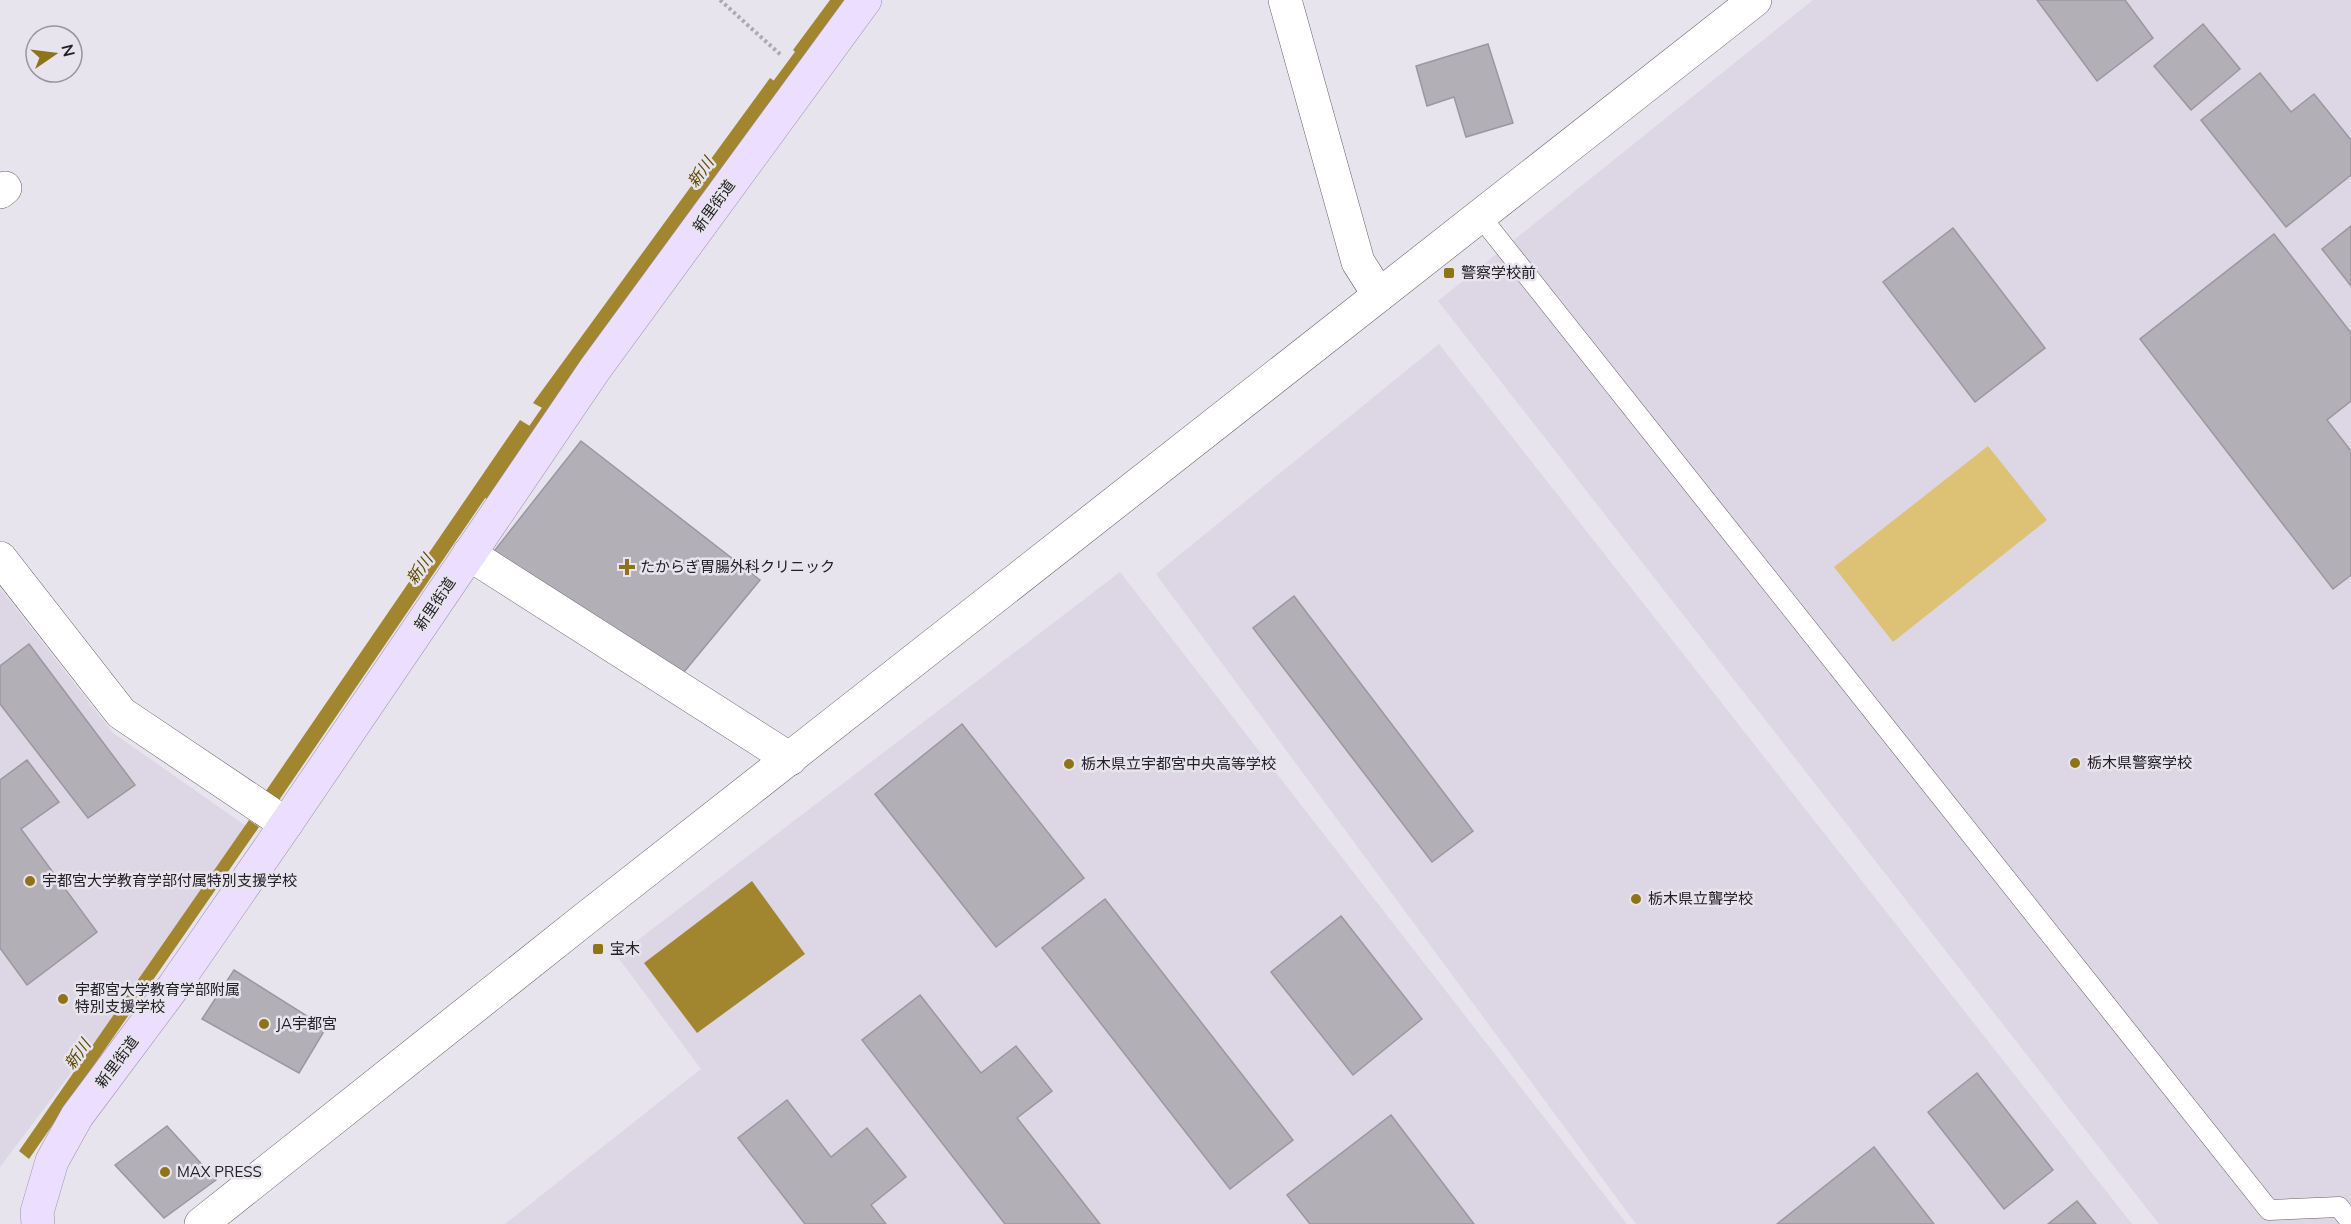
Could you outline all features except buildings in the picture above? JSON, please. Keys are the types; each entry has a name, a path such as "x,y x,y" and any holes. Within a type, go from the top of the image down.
{"main road":[{"name":"新里街道","path":"38,1224 37,1212 52,1161 77,1116 174,986 283,822 595,369 865,0"}],"street":[{"path":"1285,0 1358,262 1379,295"},
{"path":"201,1224 1755,0"},
{"path":"469,554 790,759"},
{"path":"0,558 121,713 283,822"}],"lane":[{"path":"1480,216 2270,1210 2339,1207 2351,1222"}],"path":[{"path":"720,0 779,53"}],"shaded area":[{"name":"栃木県警察学校","path":"1813,0 2351,0 2351,1224 2159,1224 1438,301"},
{"name":"栃木県立聾学校","path":"1439,344 2132,1224 1636,1224 1156,574"},
{"path":"1988,446 2047,520 1893,642 1834,567"},
{"name":"栃木県立宇都宮中央高等学校","path":"1120,572 1627,1224 505,1224 701,1069 617,956"},
{"name":"宇都宮大学教育学部附属 特別支援学校","path":"0,588 113,733 253,831 0,1167"}],"water":[{"path":"830,0 845,0 802,58 793,50"},
{"path":"770,78 783,87 546,410 533,403"},
{"path":"520,420 533,428 273,809 259,801"},
{"path":"249,820 259,827 29,1159 19,1151"},
{"path":"752,881 805,954 697,1033 644,963"}],"waterway":[{"name":"新川","path":"770,94 807,44"},
{"name":"新川","path":"488,494 570,376"}],"place":[{"name":"警察学校前","path":"1449,273"},
{"name":"たからぎ胃腸外科クリニック","path":"627,567"},
{"name":"栃木県警察学校","path":"2075,763"},
{"name":"栃木県立宇都宮中央高等学校","path":"1069,764"},
{"name":"宇都宮大学教育学部付属特別支援学校","path":"30,881"},
{"name":"栃木県立聾学校","path":"1636,899"},
{"name":"宝木","path":"598,949"},
{"name":"宇都宮大学教育学部附属 特別支援学校","path":"63,999"},
{"name":"JA宇都宮","path":"264,1024"},
{"name":"MAX PRESS","path":"165,1172"}]}
